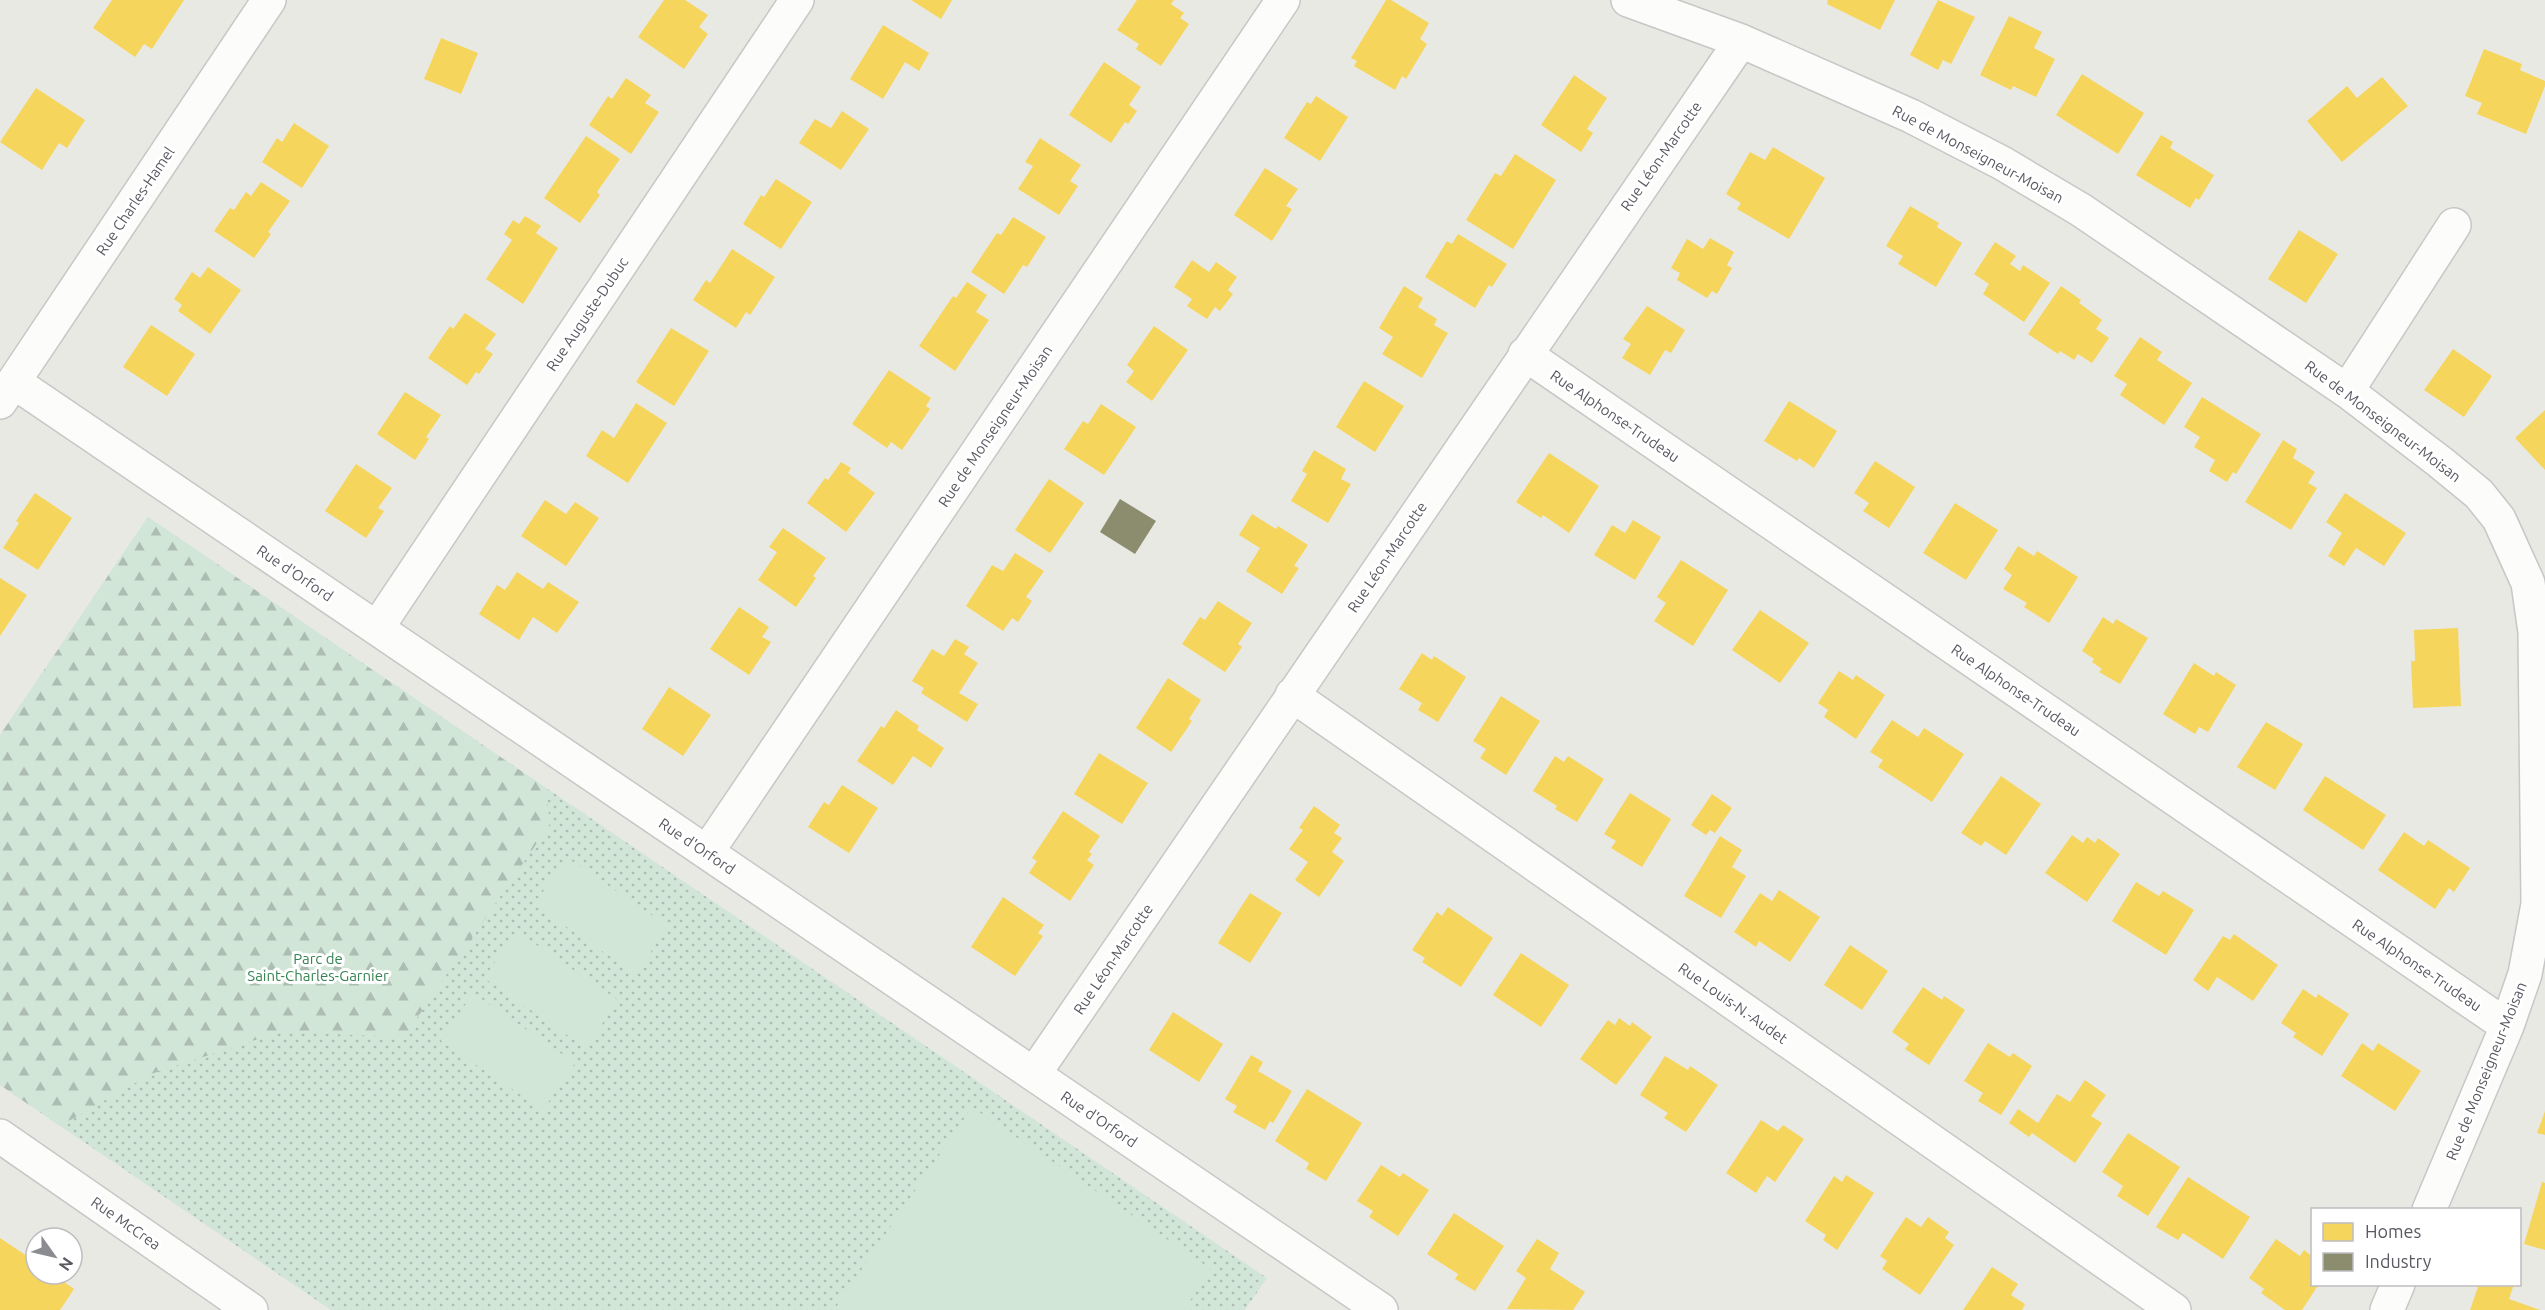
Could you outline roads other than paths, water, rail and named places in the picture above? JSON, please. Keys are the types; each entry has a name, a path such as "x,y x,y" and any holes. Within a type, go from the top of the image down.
{"street":[{"name":"Rue Charles-Hamel","path":"7,392 269,0"},
{"name":"Rue Auguste-Dubuc","path":"377,628 797,0"},
{"name":"Rue de Monseigneur-Moisan","path":"707,852 1283,0"},
{"name":"Rue de Monseigneur-Moisan","path":"1628,0 1741,41 1911,116 2012,169 2137,246 2347,391 2479,494 2499,519 2528,583 2535,632 2538,904 2525,974 2507,1026 2429,1208"},
{"name":"Rue Léon-Marcotte","path":"1034,1074 1741,41"},
{"path":"2347,391 2454,225"},
{"name":"Rue Alphonse-Trudeau","path":"1525,354 2507,1026"},
{"name":"Rue d'Orford","path":"7,392 377,628 1381,1310"},
{"name":"Rue Louis-N.-Audet","path":"1292,695 2174,1310"},
{"name":"Rue McCrea","path":"0,1136 251,1310"},
{"path":"2387,1310 2397,1286"}],"park label":[{"name":"Parc de Saint-Charles-Garnier","path":"318,966"}]}
